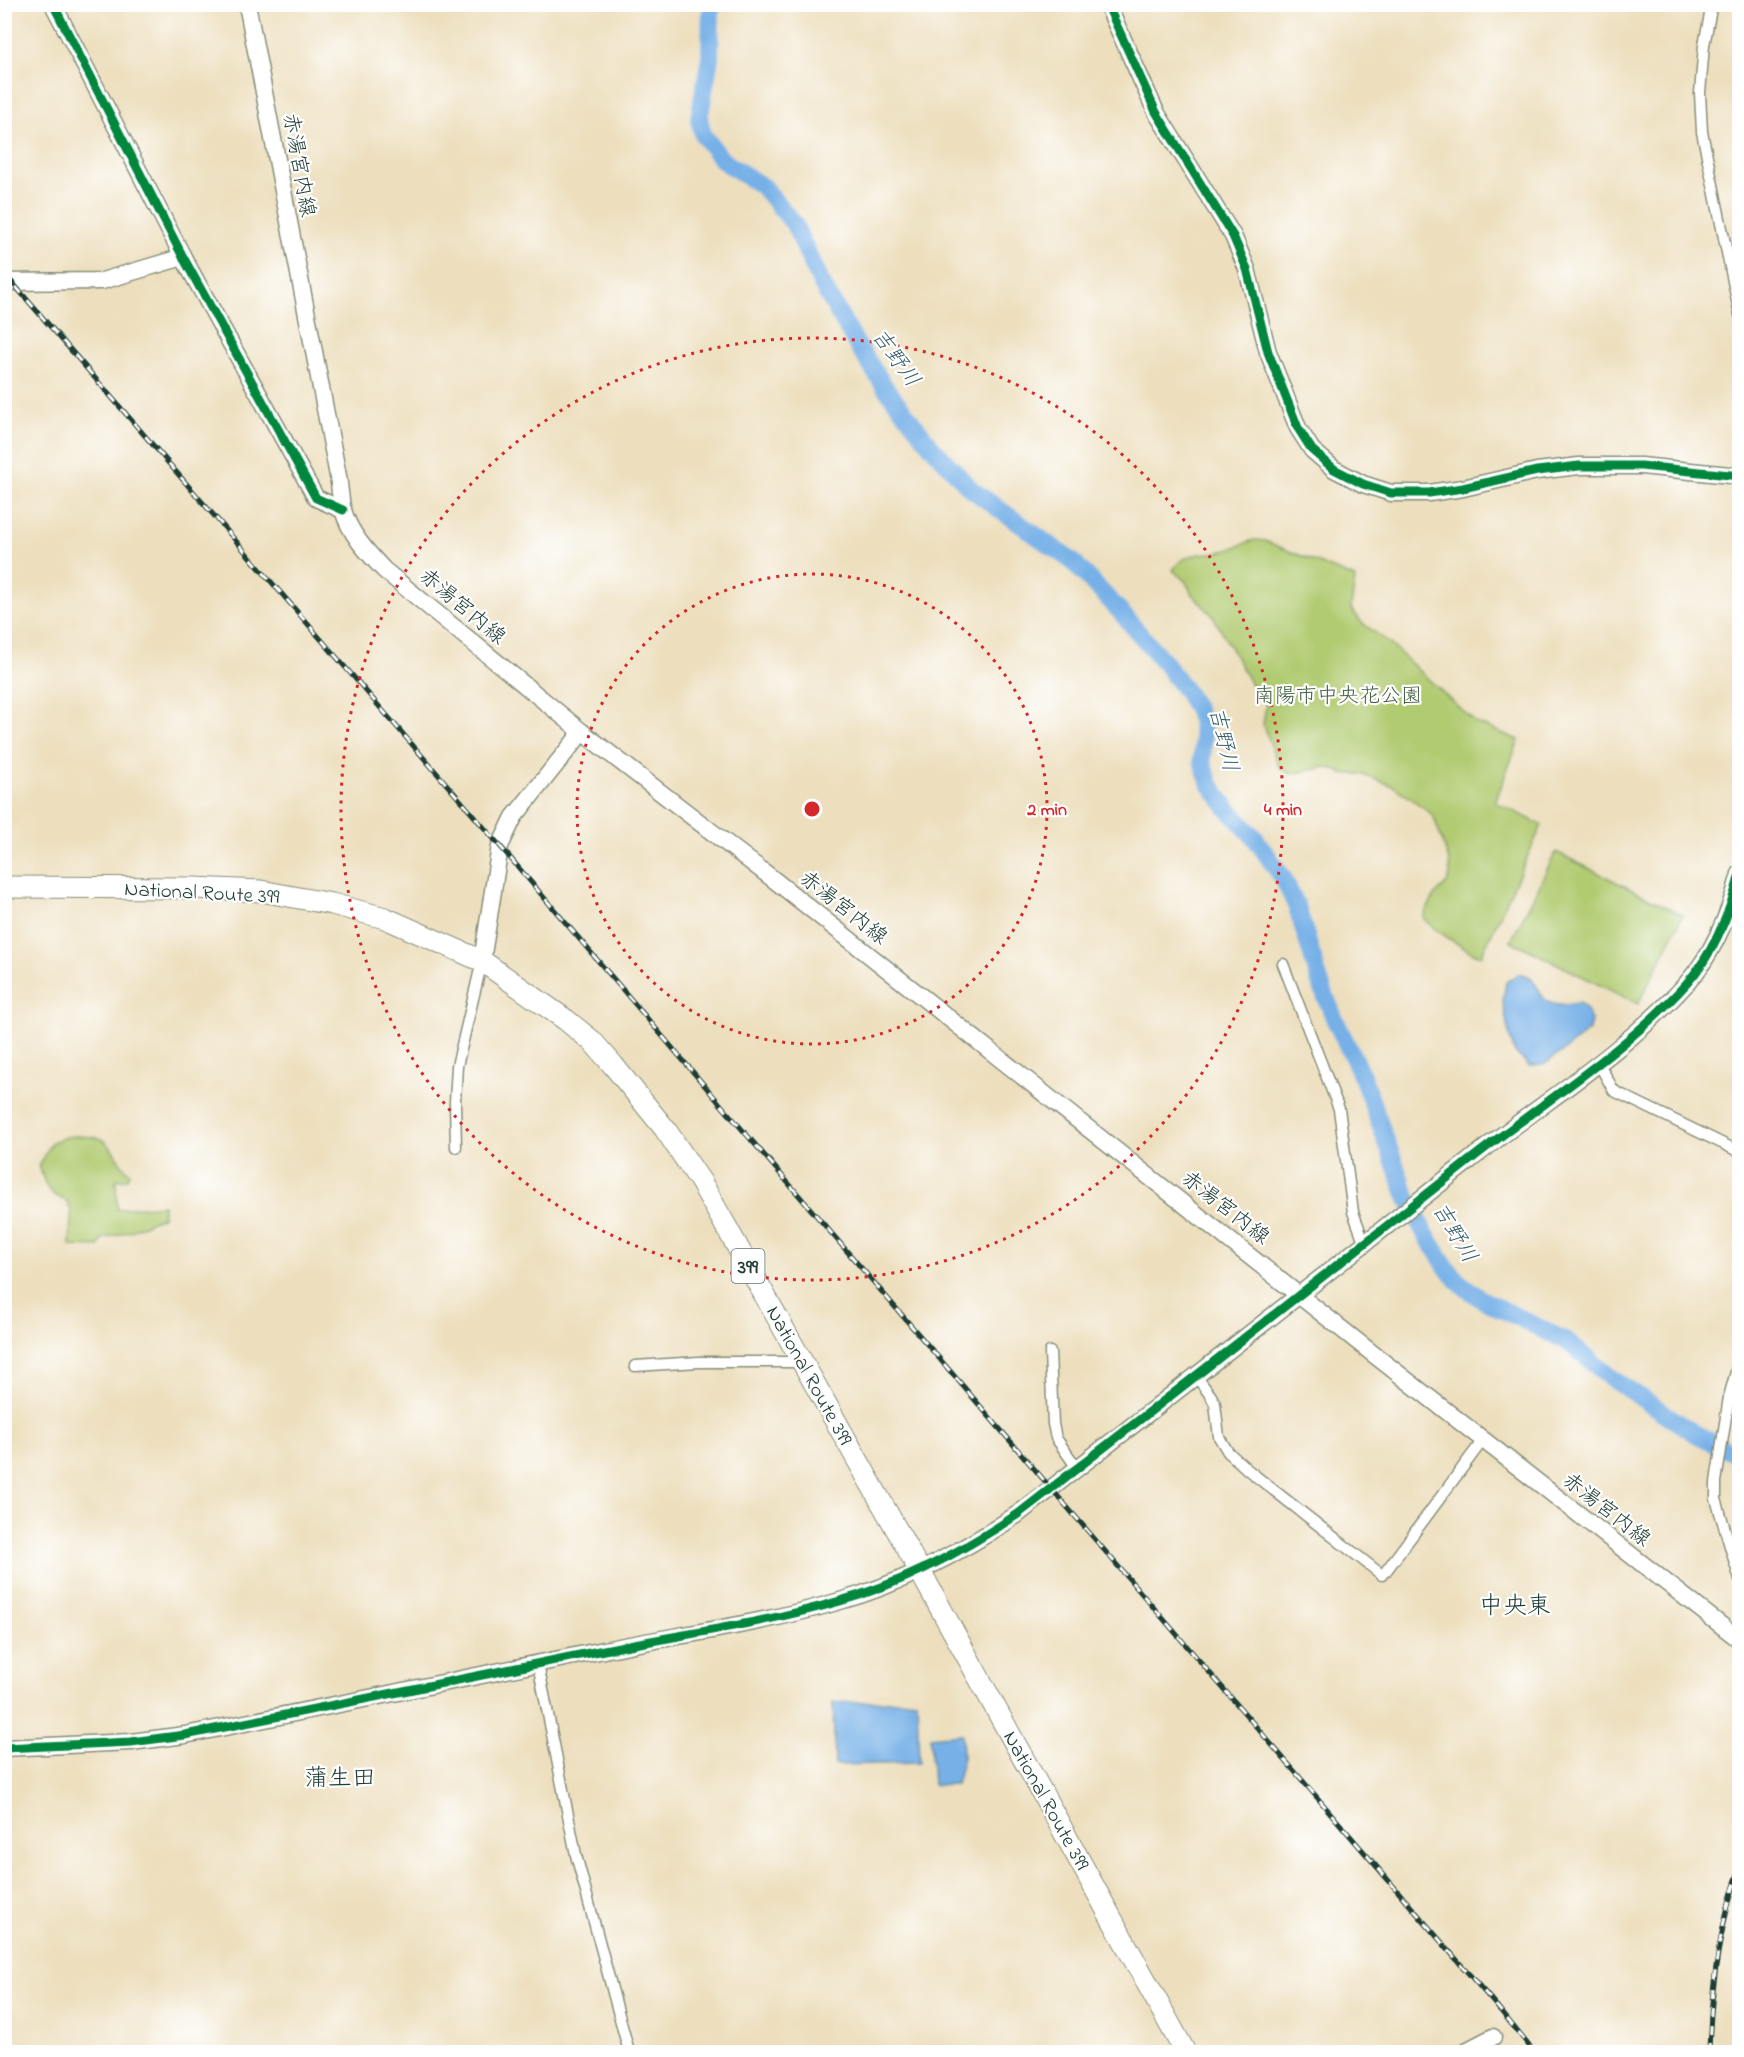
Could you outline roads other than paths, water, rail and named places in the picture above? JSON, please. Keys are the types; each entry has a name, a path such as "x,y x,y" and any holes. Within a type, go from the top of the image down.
{"highway":[{"name":"National Route 399","path":"4,887 194,888 261,891 332,904 385,918 482,961 592,1041 665,1129 701,1182 1185,2052"}],"street":[{"path":"53,4 183,257 316,498 343,510"},
{"name":"赤湯宮内線","path":"247,4 343,510 351,530 367,552 384,570 582,732 773,879 1740,1641"},
{"path":"1107,4 1156,112 1233,236 1247,269 1268,352 1298,428 1312,450 1334,469 1363,484 1391,493 1429,493 1463,488 1537,471 1578,466 1641,466 1740,476"},
{"path":"1712,4 1704,45 1700,93 1702,132 1740,315"},
{"path":"4,282 102,281 183,257"},
{"path":"456,1147 457,1066 482,961 500,846 514,817 582,732"},
{"path":"4,1748 131,1742 185,1734 667,1637 784,1616 842,1601 920,1572 981,1539 1018,1514 1476,1155 1599,1064 1656,1015 1688,982 1706,958 1740,874"},
{"path":"1283,964 1339,1109 1353,1212 1365,1244"},
{"path":"1599,1064 1614,1091 1740,1152"},
{"path":"1050,1352 1053,1424 1056,1438 1077,1468"},
{"path":"1740,1357 1729,1397 1716,1482 1716,1499 1740,1580"},
{"path":"635,1366 699,1362 803,1362"},
{"path":"1196,1376 1215,1404 1219,1437 1228,1452 1248,1470 1384,1573 1483,1440"},
{"path":"538,1664 576,1855 629,2052"},
{"path":"1464,2052 1493,2037"}],"water":[{"path":"1518,974 1527,975 1532,979 1543,997 1552,1004 1579,1003 1586,1009 1591,1020 1589,1030 1543,1065 1529,1066 1514,1051 1503,1002 1506,982"},
{"path":"917,1700 919,1763 835,1765 833,1703"},
{"path":"962,1734 963,1757 956,1784 933,1785 930,1737"}],"waterway":[{"name":"吉野川","path":"711,4 710,57 699,119 703,135 722,160 763,187 794,224 821,283 857,345 887,390 932,447 971,489 1072,561 1118,609 1164,662 1187,693 1196,708 1201,723 1202,761 1210,784 1227,808 1254,837 1283,878 1297,907 1321,985 1362,1076 1407,1197 1423,1230 1447,1268 1461,1284 1481,1299 1568,1342 1611,1378 1694,1433 1740,1456"}],"railway":[{"path":"4,273 500,846 1534,2052"},
{"path":"1709,2052 1717,1959 1726,1913 1740,1868"}],"district":[{"name":"中央東","path":"1515,1605"},
{"name":"蒲生田","path":"340,1777"}],"park label":[{"name":"南陽市中央花公園","path":"1338,695"}]}
